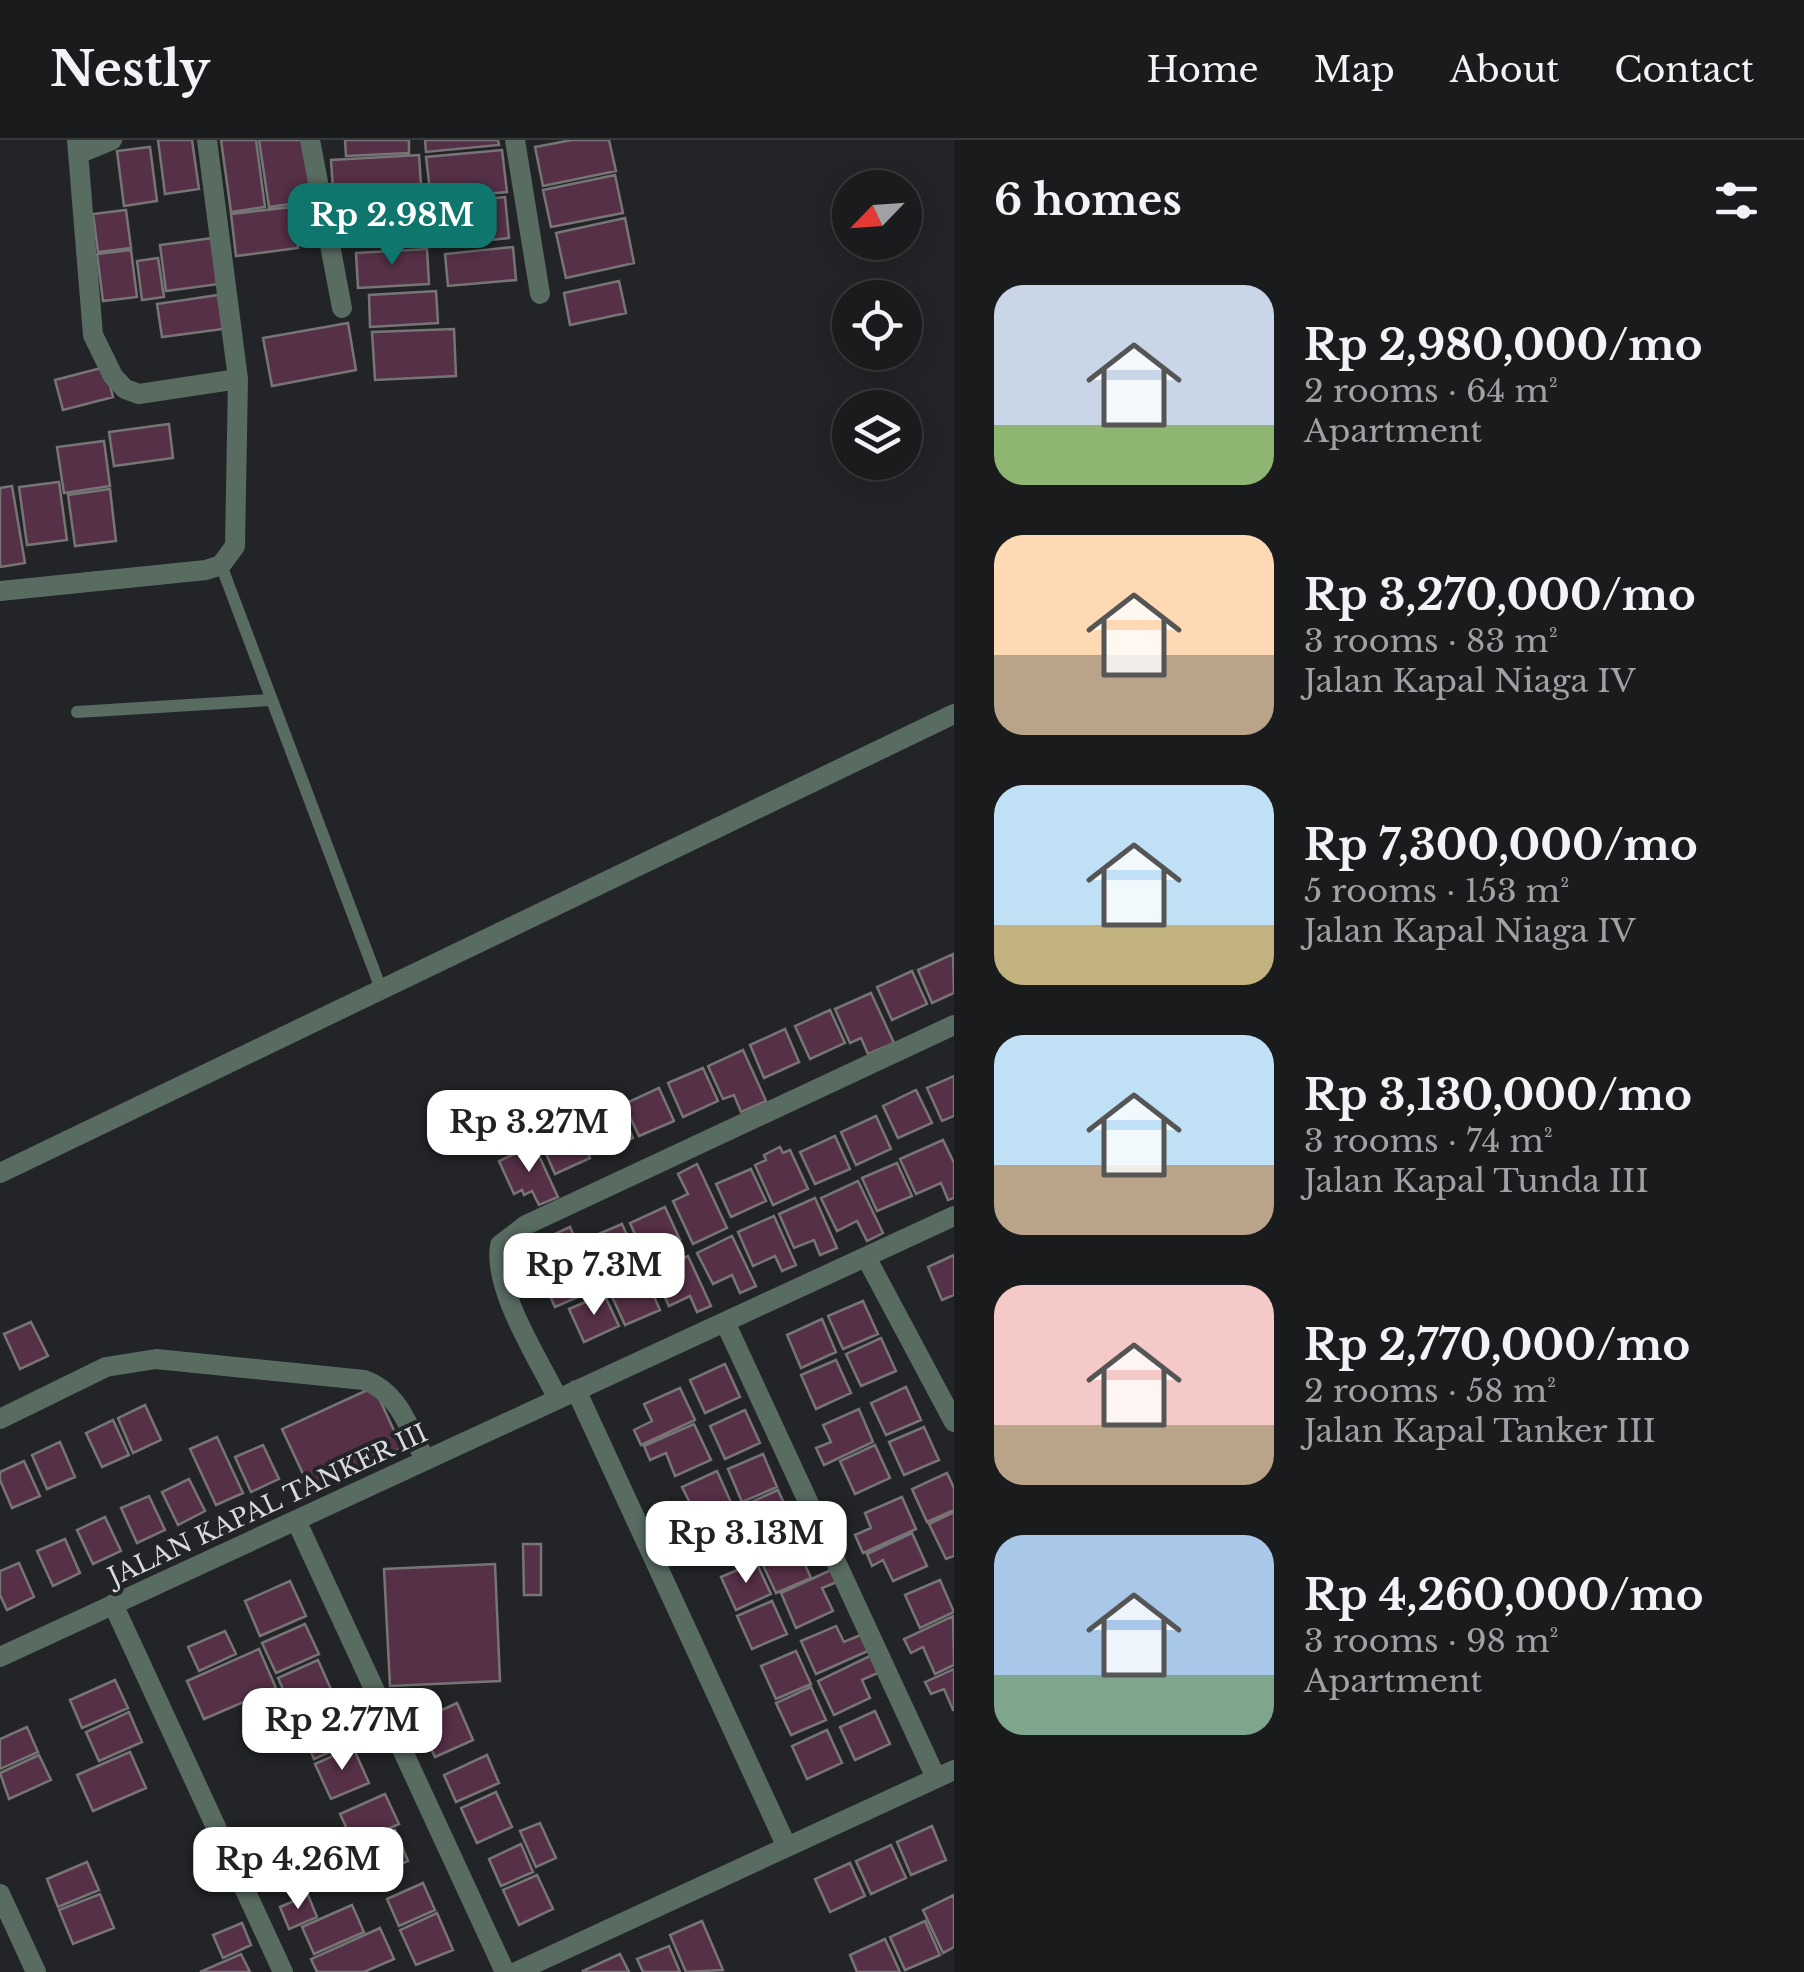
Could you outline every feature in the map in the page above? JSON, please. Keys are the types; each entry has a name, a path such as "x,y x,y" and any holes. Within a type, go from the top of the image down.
{"street":[{"path":"112,140 77,147 94,335 113,376 124,389 139,394 238,379"},
{"path":"0,591 206,570 220,565 234,546 238,379 207,140"},
{"path":"310,140 342,308"},
{"path":"516,140 540,294"},
{"path":"0,1173 954,714"},
{"path":"787,1847 567,1394 506,1291 497,1262 500,1246 526,1224 954,1025"},
{"name":"JALAN KAPAL TANKER III","path":"0,1656 954,1216"},
{"path":"866,1257 952,1416"},
{"path":"516,1972 945,1774 725,1322"},
{"path":"0,1419 106,1367 156,1359 364,1380 380,1386 396,1402 425,1460"},
{"path":"296,1520 505,1972"},
{"path":"113,1604 282,1972"},
{"path":"0,1894 36,1972"}],"lane":[{"path":"220,565 381,990"},
{"path":"77,712 270,700"}],"building":[{"path":"158,140 192,140 199,189 165,194"},
{"path":"221,140 256,140 265,207 231,212"},
{"path":"259,140 304,140 312,201 269,207"},
{"path":"345,140 409,140 409,153 346,156"},
{"path":"425,140 498,140 499,145 426,152"},
{"path":"572,140 609,140 616,171 543,186 535,147"},
{"path":"150,147 157,201 124,206 117,151"},
{"path":"502,150 507,192 431,199 426,157"},
{"path":"419,155 422,199 334,204 331,160"},
{"path":"615,175 623,213 551,227 543,190"},
{"path":"505,197 509,238 441,245 437,204"},
{"path":"425,202 428,241 356,245 353,206"},
{"path":"292,207 298,248 236,256 231,214"},
{"path":"126,210 131,248 98,252 93,214"},
{"path":"625,218 634,263 566,278 556,233"},
{"path":"213,238 219,284 166,291 160,245"},
{"path":"513,247 516,280 448,286 445,254"},
{"path":"427,249 429,284 358,288 356,253"},
{"path":"131,250 137,297 103,301 97,254"},
{"path":"158,258 164,297 142,300 137,261"},
{"path":"619,281 626,313 570,325 564,293"},
{"path":"436,291 438,323 370,327 369,295"},
{"path":"218,295 223,329 162,337 157,304"},
{"path":"348,323 356,370 272,386 263,338"},
{"path":"454,329 456,376 375,380 372,332"},
{"path":"105,367 113,397 63,410 55,380"},
{"path":"169,424 173,458 114,466 109,432"},
{"path":"104,441 110,486 64,493 57,447"},
{"path":"59,482 67,540 27,545 19,487"},
{"path":"12,486 25,563 0,567 0,488"},
{"path":"110,489 116,541 75,546 68,495"},
{"path":"953,954 954,993 932,1003 918,970"},
{"path":"912,971 927,1004 892,1020 877,987"},
{"path":"871,993 894,1043 868,1054 861,1038 850,1043 835,1009"},
{"path":"830,1010 845,1043 810,1059 795,1026"},
{"path":"785,1029 799,1062 764,1078 750,1045"},
{"path":"743,1050 766,1101 741,1112 734,1095 723,1099 708,1066"},
{"path":"703,1068 718,1101 683,1117 668,1083"},
{"path":"954,1076 954,1116 942,1121 927,1088"},
{"path":"659,1088 674,1121 639,1136 624,1104"},
{"path":"916,1090 932,1123 898,1138 883,1106"},
{"path":"619,1105 633,1138 598,1154 584,1121"},
{"path":"876,1116 891,1149 856,1165 841,1132"},
{"path":"576,1125 590,1158 555,1174 540,1140"},
{"path":"835,1136 850,1169 815,1184 800,1152"},
{"path":"943,1140 954,1163 954,1198 948,1200 941,1183 916,1194 900,1159"},
{"path":"534,1145 558,1197 539,1205 532,1191 514,1194 499,1161"},
{"path":"780,1147 783,1153 790,1150 808,1189 773,1205 755,1165"},
{"path":"897,1163 912,1196 877,1211 862,1178"},
{"path":"697,1164 727,1228 693,1244 673,1201 688,1194 678,1174"},
{"path":"751,1169 766,1201 731,1217 716,1184"},
{"path":"858,1181 883,1233 867,1241 857,1221 837,1231 821,1198"},
{"path":"815,1198 837,1248 820,1255 814,1240 794,1248 779,1214"},
{"path":"665,1207 680,1240 645,1256 630,1223"},
{"path":"774,1216 796,1265 782,1271 775,1256 753,1266 738,1232"},
{"path":"622,1224 637,1257 602,1272 587,1239"},
{"path":"570,1227 598,1288 555,1307 537,1268 560,1257 550,1236"},
{"path":"732,1236 756,1286 740,1293 732,1275 713,1284 697,1253"},
{"path":"954,1255 954,1295 942,1300 928,1267"},
{"path":"688,1256 711,1306 697,1312 690,1296 669,1306 653,1272"},
{"path":"645,1276 660,1310 625,1325 610,1292"},
{"path":"604,1294 619,1326 584,1342 569,1309"},
{"path":"863,1301 878,1334 843,1349 828,1316"},
{"path":"822,1319 836,1352 801,1368 787,1335"},
{"path":"31,1322 48,1356 20,1369 4,1334"},
{"path":"881,1338 896,1371 861,1386 846,1354"},
{"path":"836,1360 851,1393 816,1409 801,1375"},
{"path":"725,1364 740,1397 705,1413 690,1380"},
{"path":"374,1387 402,1448 311,1491 282,1429"},
{"path":"906,1387 921,1420 886,1435 871,1403"},
{"path":"680,1388 695,1420 641,1445 634,1430 652,1421 644,1404"},
{"path":"145,1405 161,1440 133,1453 118,1418"},
{"path":"859,1409 873,1442 824,1465 816,1448 831,1442 823,1425"},
{"path":"745,1410 760,1443 725,1459 710,1426"},
{"path":"113,1420 129,1455 102,1467 86,1433"},
{"path":"694,1424 711,1460 675,1476 666,1453 650,1460 644,1446"},
{"path":"924,1427 939,1460 904,1475 889,1442"},
{"path":"217,1437 243,1493 216,1505 190,1449"},
{"path":"60,1442 75,1477 47,1489 32,1455"},
{"path":"263,1445 279,1479 251,1492 235,1457"},
{"path":"875,1445 890,1478 855,1494 840,1461"},
{"path":"763,1454 777,1487 742,1502 728,1469"},
{"path":"24,1461 40,1496 12,1508 0,1472"},
{"path":"717,1471 733,1507 680,1530 673,1516 692,1507 682,1487"},
{"path":"947,1473 954,1488 954,1510 927,1522 912,1489"},
{"path":"189,1479 205,1511 178,1525 162,1492"},
{"path":"778,1490 797,1532 755,1551 736,1509"},
{"path":"149,1496 165,1530 137,1543 121,1508"},
{"path":"902,1497 916,1529 863,1553 855,1535 871,1528 865,1513"},
{"path":"733,1512 748,1547 713,1563 705,1546 690,1552 682,1534"},
{"path":"954,1512 954,1556 946,1559 929,1524"},
{"path":"105,1517 121,1551 93,1564 77,1530"},
{"path":"912,1533 927,1566 893,1581 883,1560 872,1566 867,1554"},
{"path":"65,1539 80,1573 53,1586 37,1551"},
{"path":"523,1544 541,1544 541,1595 524,1595"},
{"path":"796,1545 811,1578 776,1593 761,1561"},
{"path":"756,1562 771,1594 736,1610 721,1577"},
{"path":"19,1563 34,1597 7,1610 0,1595 0,1571"},
{"path":"495,1564 500,1681 390,1686 384,1569"},
{"path":"831,1570 837,1582 822,1588 833,1611 796,1628 781,1593"},
{"path":"940,1580 954,1612 920,1628 905,1595"},
{"path":"290,1581 306,1616 260,1636 245,1601"},
{"path":"772,1601 787,1634 752,1649 737,1616"},
{"path":"953,1616 954,1665 935,1674 923,1647 911,1653 904,1639"},
{"path":"305,1624 319,1654 276,1673 262,1643"},
{"path":"836,1626 844,1642 863,1634 870,1650 816,1674 801,1641"},
{"path":"225,1631 236,1654 199,1671 188,1647"},
{"path":"259,1649 276,1688 204,1719 187,1681"},
{"path":"796,1651 811,1684 776,1699 761,1666"},
{"path":"872,1655 880,1672 862,1680 870,1698 834,1715 818,1681"},
{"path":"318,1660 334,1696 294,1714 278,1678"},
{"path":"954,1669 953,1710 944,1689 931,1694 925,1682"},
{"path":"115,1680 128,1708 82,1728 70,1700"},
{"path":"811,1687 826,1720 791,1735 776,1703"},
{"path":"457,1703 473,1740 435,1757 418,1721"},
{"path":"342,1711 355,1741 314,1759 301,1729"},
{"path":"875,1711 890,1744 855,1760 840,1727"},
{"path":"129,1712 142,1742 99,1761 86,1732"},
{"path":"27,1727 38,1752 0,1769 0,1739"},
{"path":"827,1730 842,1763 807,1779 792,1746"},
{"path":"353,1747 369,1783 331,1799 315,1764"},
{"path":"130,1752 146,1788 93,1811 77,1775"},
{"path":"39,1755 51,1780 9,1799 0,1773"},
{"path":"487,1755 499,1783 456,1802 444,1775"},
{"path":"496,1792 512,1827 477,1843 461,1808"},
{"path":"385,1794 399,1824 354,1844 340,1814"},
{"path":"540,1823 556,1858 536,1867 520,1831"},
{"path":"932,1826 946,1860 911,1875 897,1842"},
{"path":"395,1830 408,1861 381,1874 367,1843"},
{"path":"521,1844 533,1872 501,1886 489,1859"},
{"path":"891,1845 906,1878 871,1894 856,1861"},
{"path":"87,1862 99,1890 58,1907 47,1879"},
{"path":"850,1863 865,1896 830,1912 815,1879"},
{"path":"537,1875 553,1909 519,1925 503,1890"},
{"path":"423,1883 435,1910 399,1926 387,1899"},
{"path":"100,1894 114,1928 73,1944 59,1910"},
{"path":"308,1895 317,1917 289,1929 280,1907"},
{"path":"954,1895 954,1947 943,1953 923,1910"},
{"path":"352,1905 364,1932 314,1954 302,1927"},
{"path":"437,1913 453,1950 416,1965 400,1930"},
{"path":"702,1921 723,1970 686,1972 670,1935"},
{"path":"925,1921 940,1955 905,1970 890,1937"},
{"path":"242,1923 251,1945 223,1958 213,1935"},
{"path":"380,1928 394,1959 364,1972 317,1972 311,1959"},
{"path":"885,1939 900,1972 857,1972 850,1955"},
{"path":"669,1946 680,1972 643,1972 637,1959"},
{"path":"241,1954 250,1972 200,1972"},
{"path":"620,1954 629,1972 583,1971"}]}
